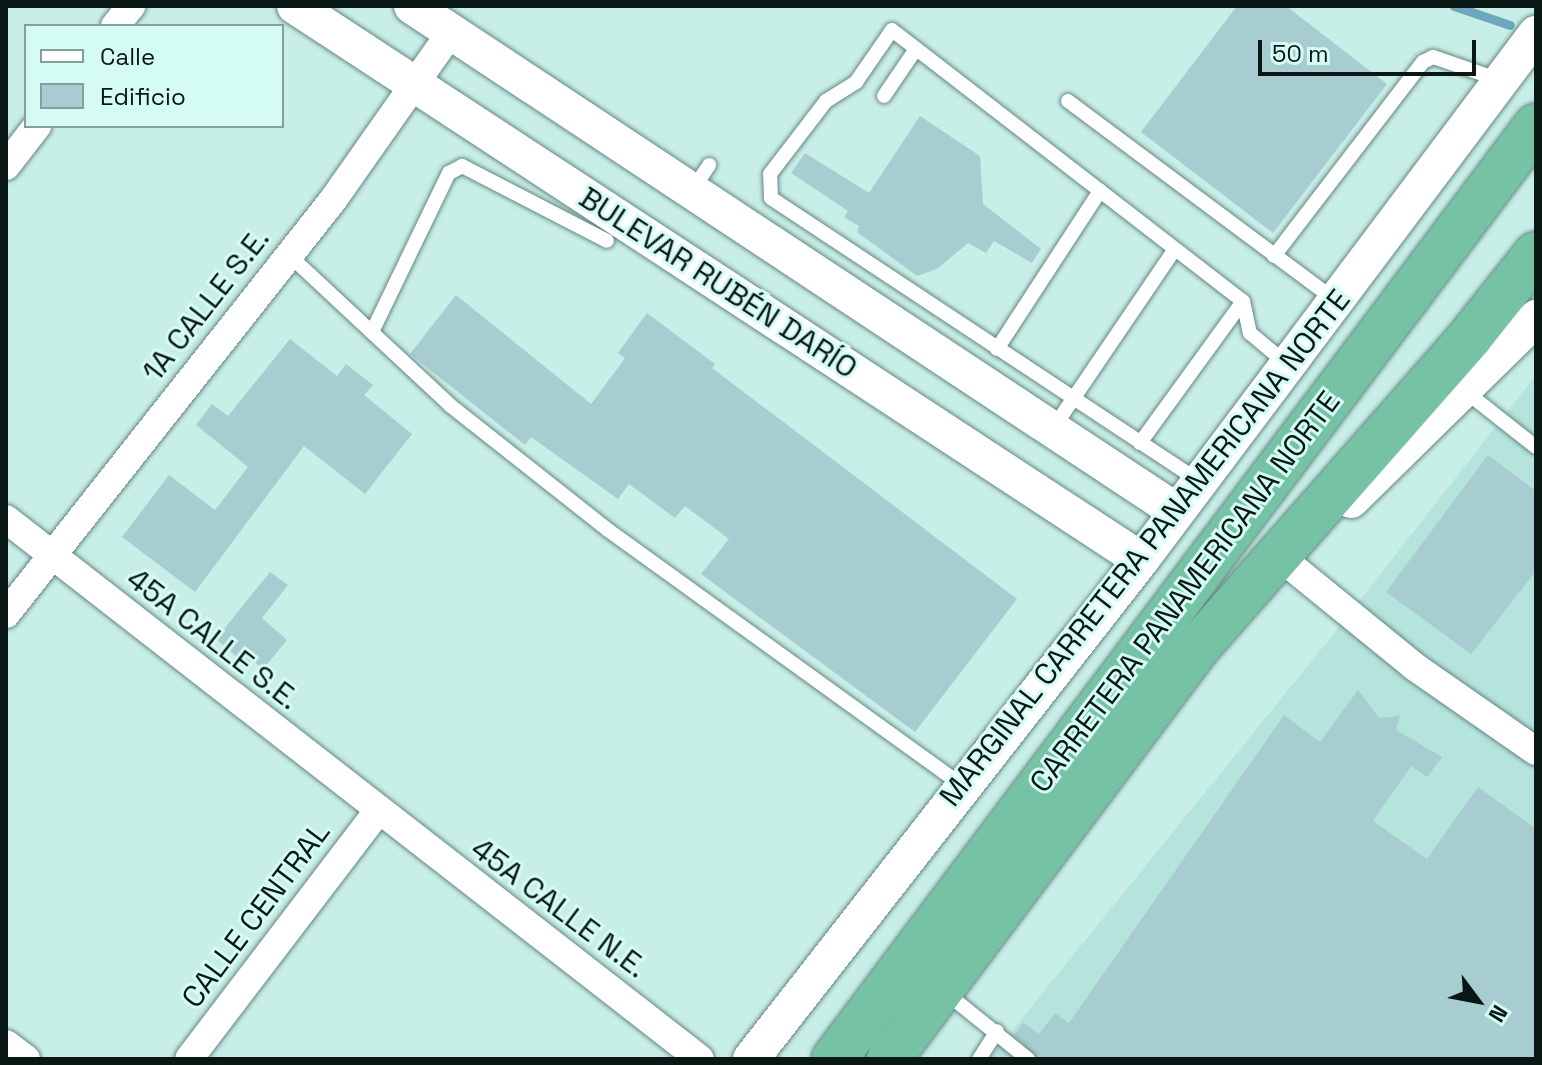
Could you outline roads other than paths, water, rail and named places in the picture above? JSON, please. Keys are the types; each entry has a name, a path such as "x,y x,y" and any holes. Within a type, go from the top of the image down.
{"highway":[{"name":"CARRETERA PANAMERICANA NORTE","path":"834,1059 1536,126"},
{"name":"CARRETERA PANAMERICANA NORTE","path":"889,1059 1197,648 1470,337 1536,254"}],"street":[{"path":"117,24 131,6"},
{"name":"BULEVAR RUBÉN DARÍO","path":"295,6 1141,560"},
{"name":"BULEVAR RUBÉN DARÍO","path":"412,6 451,32 701,177 1064,413 1176,511"},
{"name":"1A CALLE S.E.","path":"6,614 289,255 451,32"},
{"name":"MARGINAL CARRETERA PANAMERICANA NORTE","path":"751,1059 1141,560 1536,34"},
{"path":"6,166 35,128"},
{"path":"1197,648 1465,391 1536,318"},
{"name":"45A CALLE S.E.","path":"6,519 377,812"},
{"path":"1286,562 1415,667 1536,751"},
{"name":"CALLE CENTRAL","path":"189,1059 377,812"},
{"name":"45A CALLE N.E.","path":"377,812 700,1059"},
{"path":"6,1044 26,1059"}],"lane":[{"path":"1200,481 1140,443 1064,413 997,349 771,198 770,174 826,101 856,82 892,30 1243,301"},
{"path":"884,96 916,49"},
{"path":"1274,256 1423,62 1433,57 1500,80"},
{"path":"1068,101 1336,301"},
{"path":"372,332 449,173 462,166 607,241"},
{"path":"997,349 1100,191"},
{"path":"1064,413 1175,249"},
{"path":"289,255 451,406 608,530 963,785"},
{"path":"1140,443 1243,301"},
{"path":"1243,301 1243,320 1250,333 1288,365"},
{"path":"1465,391 1536,447"},
{"path":"942,989 1028,1059"},
{"path":"979,1059 997,1031"}],"waterway":[{"path":"1454,6 1510,25"}]}
